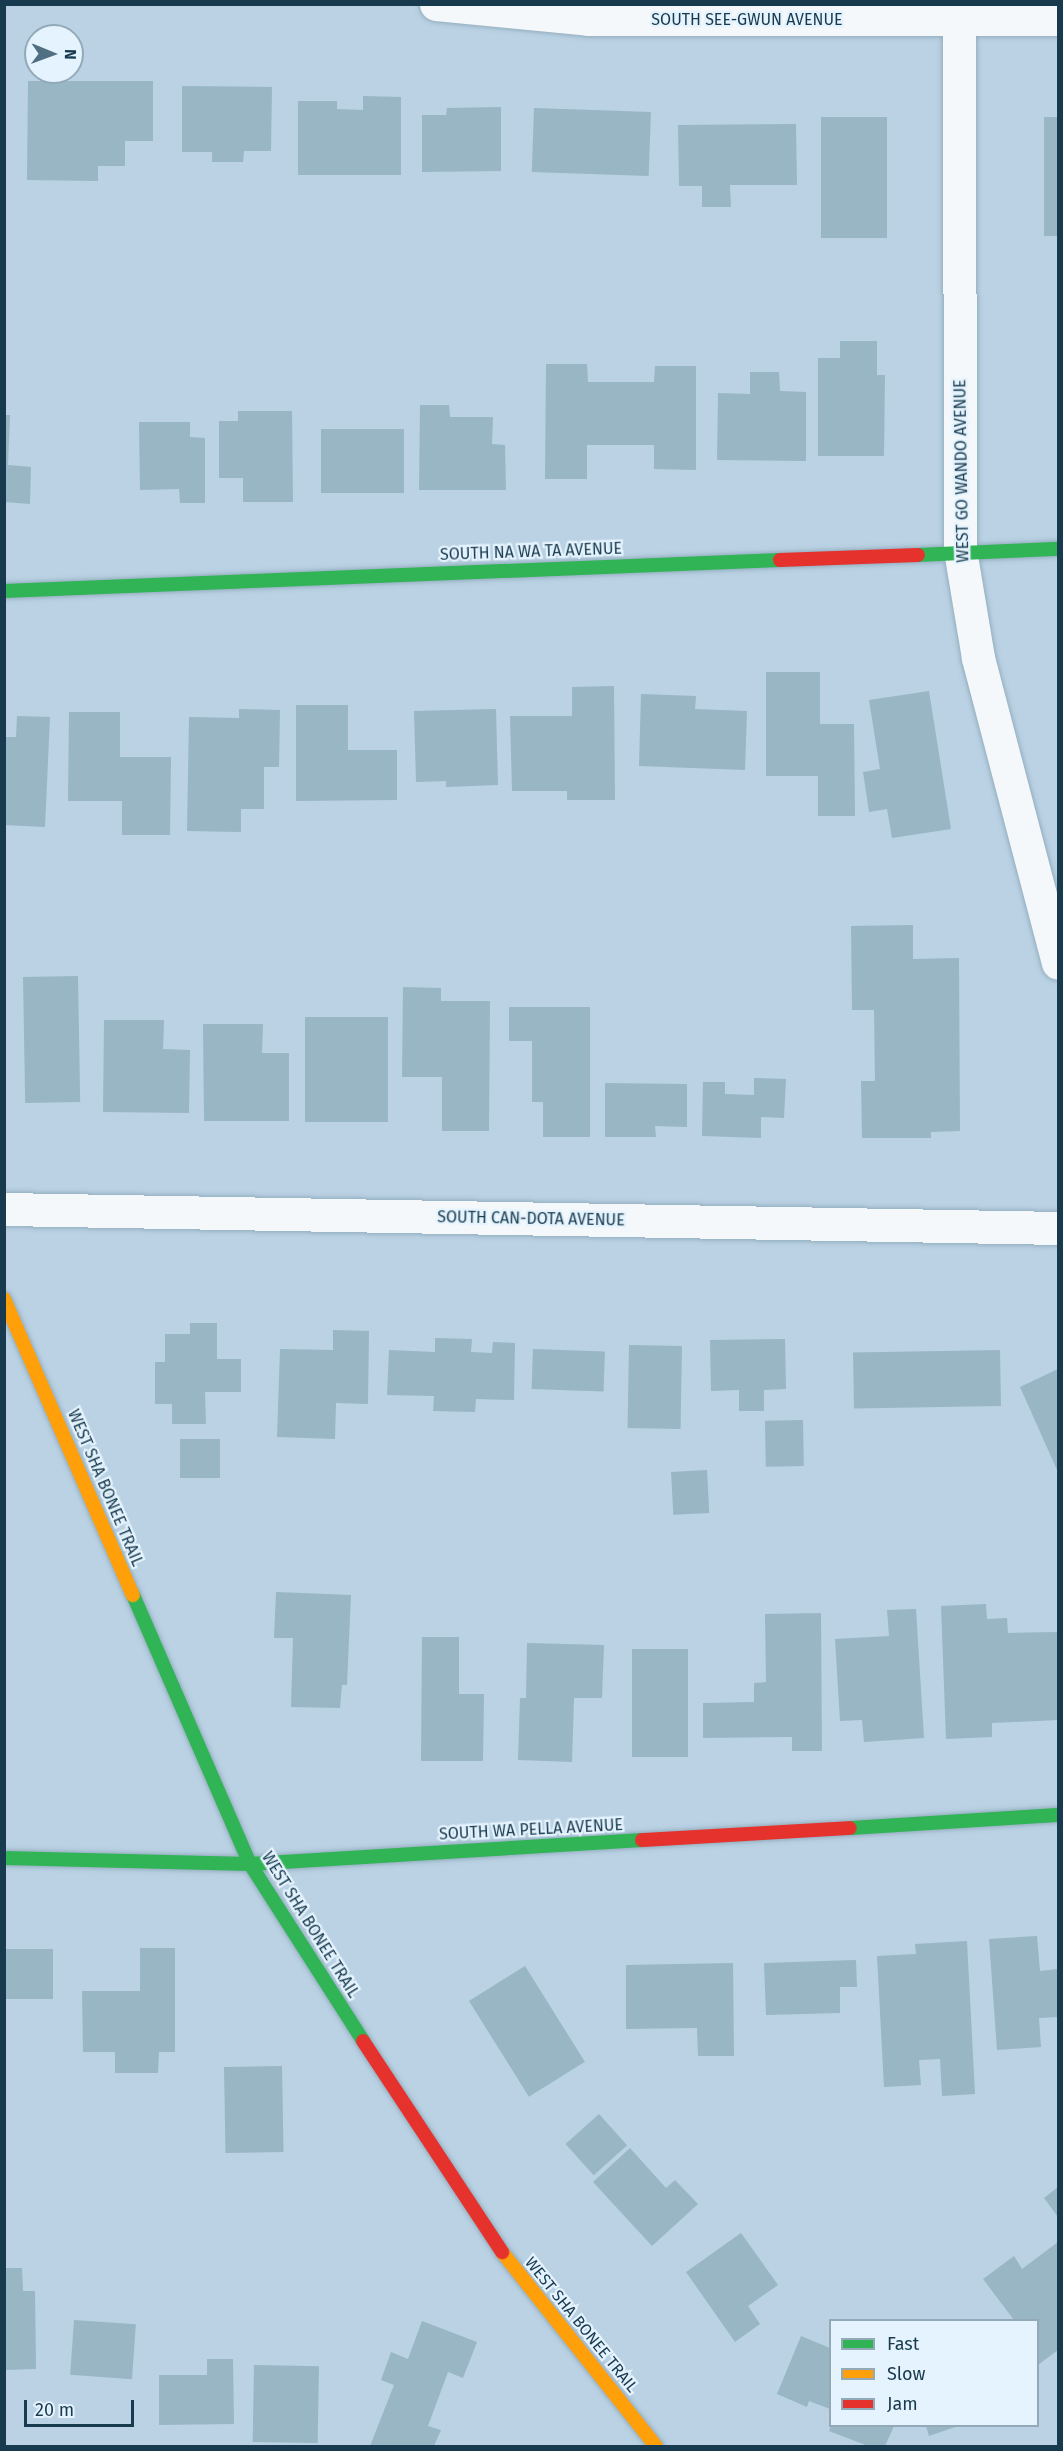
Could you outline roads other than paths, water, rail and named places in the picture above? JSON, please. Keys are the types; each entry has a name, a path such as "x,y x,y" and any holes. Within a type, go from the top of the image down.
{"street":[{"name":"SOUTH SEE-GWUN AVENUE","path":"436,4 588,19 959,13 1059,19"},
{"name":"WEST GO WANDO AVENUE","path":"959,13 960,550 978,658 1059,963"},
{"name":"SOUTH NA WA TA AVENUE","path":"4,591 960,550 1059,549"},
{"name":"SOUTH CAN-DOTA AVENUE","path":"4,1209 1059,1228"},
{"name":"WEST SHA BONEE TRAIL","path":"4,1299 250,1864 485,2231 656,2446"},
{"name":"SOUTH WA PELLA AVENUE","path":"4,1858 250,1864 1059,1815"}]}
